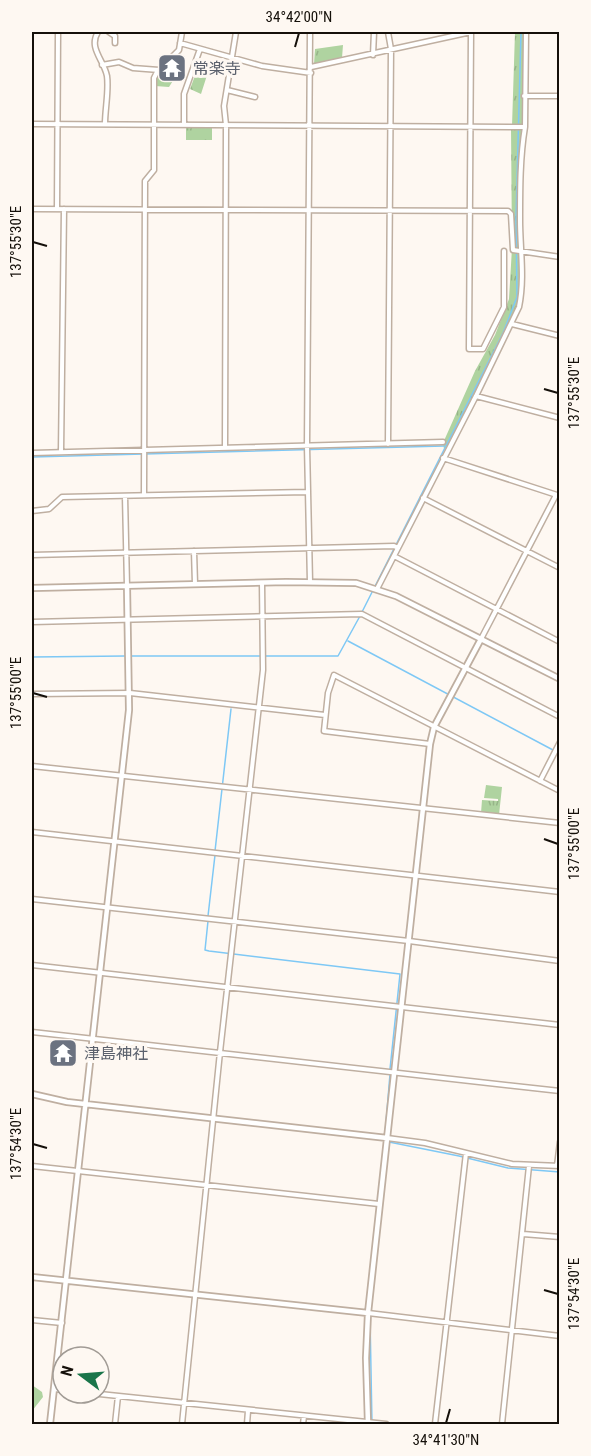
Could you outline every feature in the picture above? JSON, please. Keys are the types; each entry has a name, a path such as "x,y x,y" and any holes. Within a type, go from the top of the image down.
{"street":[{"path":"57,209 58,32"},
{"path":"98,32 95,49 106,76 105,124"},
{"path":"109,32 115,36 115,43"},
{"path":"144,495 145,181 154,170 154,78 179,50 182,32"},
{"path":"225,448 226,125 224,106 236,32"},
{"path":"310,32 307,446 310,582"},
{"path":"373,55 374,32"},
{"path":"388,32 391,51 388,444"},
{"path":"180,43 262,66 311,70 471,32 469,349 483,349 502,312 504,250"},
{"path":"377,589 512,324 521,297 520,220 526,32"},
{"path":"184,125 184,94 201,49"},
{"path":"102,65 119,62 133,68 159,70"},
{"path":"227,90 255,97"},
{"path":"524,96 560,96"},
{"path":"32,124 524,127"},
{"path":"32,208 508,211 512,220 513,250 560,257"},
{"path":"61,452 64,209"},
{"path":"512,220 520,220"},
{"path":"512,324 560,336"},
{"path":"476,396 560,417"},
{"path":"32,453 443,442"},
{"path":"368,1423 366,1358 368,1313 430,744 434,727 558,496 443,458"},
{"path":"32,511 49,509 62,497 308,492"},
{"path":"59,1345 130,693 125,496"},
{"path":"423,498 560,568"},
{"path":"32,555 394,546 398,548"},
{"path":"194,551 195,584"},
{"path":"393,556 560,642"},
{"path":"32,588 342,582 377,589 396,596 560,680"},
{"path":"182,1425 220,1052 263,670 262,583"},
{"path":"32,622 362,614 560,717"},
{"path":"430,744 324,731 328,693 334,675 560,791"},
{"path":"32,694 130,693 325,715"},
{"path":"540,781 560,742"},
{"path":"32,766 560,824"},
{"path":"32,832 560,892"},
{"path":"32,899 409,941 560,961"},
{"path":"32,965 560,1025"},
{"path":"32,1032 560,1090"},
{"path":"32,1094 85,1105 425,1143 529,1166 558,1166 560,1142"},
{"path":"435,1425 466,1153"},
{"path":"32,1166 379,1204"},
{"path":"502,1425 529,1166"},
{"path":"523,1233 560,1237"},
{"path":"32,1277 560,1336"},
{"path":"32,1320 62,1323"},
{"path":"111,1395 386,1425"},
{"path":"115,1425 118,1396"},
{"path":"50,1425 52,1405"},
{"path":"247,1425 248,1411"},
{"path":"303,1425 304,1416"}],"green space":[{"path":"515,32 525,32 519,307 476,396 444,449 443,443 475,371 495,335 509,299 512,248 511,128"},
{"path":"343,45 342,58 314,64 315,49"},
{"path":"197,65 209,69 201,94 190,89"},
{"path":"161,71 174,79 169,87 155,86 157,76"},
{"path":"186,127 212,127 212,140 186,140"},
{"path":"486,785 502,787 499,815 481,813 482,800 498,801 498,799 484,798"},
{"path":"69,1044 76,1054 72,1061 61,1062 52,1057 54,1047"},
{"path":"32,1385 42,1392 43,1397 32,1411"}],"waterway":[{"path":"362,612 503,333 517,297 516,219 521,32"},
{"path":"32,211 429,213"},
{"path":"32,457 444,446"},
{"path":"265,656 338,656 360,616"},
{"path":"348,641 553,750"},
{"path":"32,657 125,656"},
{"path":"130,656 260,656"},
{"path":"215,851 231,709"},
{"path":"208,916 215,855"},
{"path":"208,921 205,950 400,974 390,1069"},
{"path":"385,1135 390,1074"},
{"path":"389,1142 508,1168 560,1172"},
{"path":"44,1276 63,1278"},
{"path":"68,1279 81,1280"},
{"path":"370,1317 372,1424"}],"place":[{"name":"常楽寺","path":"172,68"},
{"name":"津島神社","path":"63,1053"}]}
